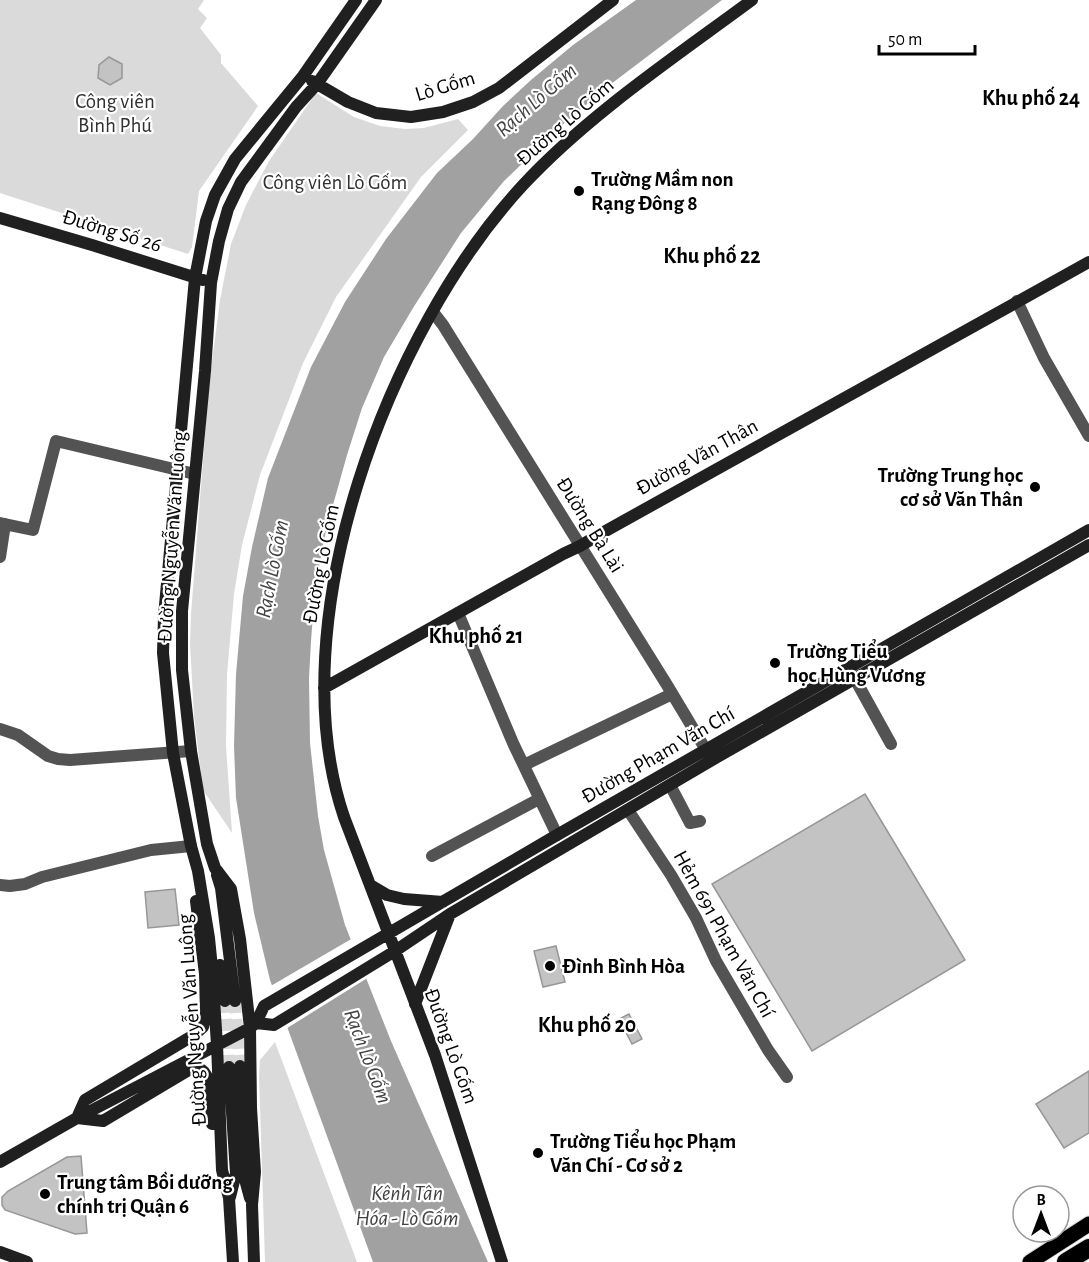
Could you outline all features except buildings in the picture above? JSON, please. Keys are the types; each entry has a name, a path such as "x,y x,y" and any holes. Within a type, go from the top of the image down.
{"highway":[{"path":"1066,1262 1089,1248"}],"main road":[{"name":"Đường Nguyễn Văn Luông","path":"233,1262 229,1198 222,1170 210,948 198,871 173,753 163,653 164,616 195,278 206,221 214,195 235,159 303,76 356,0"},
{"name":"Đường Nguyễn Văn Luông","path":"254,1262 252,1205 255,1172 251,1108 253,1026 231,889 215,868 207,844 191,751 182,669 182,611 211,283 228,209 241,182 296,107 317,84 376,0"},
{"name":"Lò Gốm","path":"303,76 348,102 376,113 411,117 443,112 473,102 499,88 613,0"},
{"name":"Đường Lò Gốm","path":"502,1262 435,1055 344,817 333,780 324,687 329,611 338,562 362,471 381,419 408,358 433,312 480,237 524,184 551,157 616,101 752,0"},
{"name":"Đường Số 26","path":"0,218 211,283"},
{"name":"Đường Văn Thân","path":"324,687 1089,262"},
{"name":"Đường Phạm Văn Chí","path":"253,1026 274,1025 379,962 450,914 670,785 709,755 1089,530"},
{"name":"Đường Phạm Văn Chí","path":"253,1026 264,1006 557,835 855,679 1089,545"},
{"path":"198,871 205,888 230,1001 221,888 215,868"},
{"path":"77,1118 85,1100 194,1035 203,1027 206,1014 205,974 194,887 198,871"},
{"path":"370,885 387,895 404,899 443,902"},
{"path":"415,1004 450,914"},
{"path":"0,1162 77,1118 253,1026"},
{"path":"229,1198 236,1173 234,1066 243,1172 252,1205"},
{"path":"77,1118 103,1121 192,1068 202,1070 207,1075 210,1086 214,1178 229,1198"},
{"path":"1030,1262 1089,1224"},
{"path":"0,1252 27,1262"}],"street":[{"path":"1017,301 1044,358 1089,436"},
{"name":"Đường Bà Lài","path":"433,312 709,755"},
{"path":"0,557 3,524 33,530 56,441 195,474"},
{"path":"458,613 557,835"},
{"path":"855,679 891,744"},
{"path":"524,765 672,694"},
{"path":"0,729 18,735 48,756 58,759 191,751"},
{"path":"670,785 690,823 700,820"},
{"path":"432,856 539,798"},
{"name":"Hẻm 691 Phạm Văn Chí","path":"628,810 671,874 696,918 716,961 768,1050 787,1077"},
{"path":"0,885 25,884 42,877 151,850 191,846"}],"green space":[{"name":"Công viên Bình Phú","path":"0,0 204,0 198,9 207,18 200,28 221,55 221,63 258,106 199,191 192,247 188,254 0,193"},
{"name":"Công viên Lò Gốm","path":"316,93 354,117 380,126 405,129 424,128 458,119 468,130 421,177 336,297 303,363 260,475 242,545 234,594 227,674 226,746 232,833 203,790 194,716 190,644 209,384 220,300 231,244 246,205 269,161"},
{"path":"275,1042 357,1262 265,1262 259,1076 260,1060"}],"water":[{"name":"Kênh Tân Hóa - Lò Gốm","path":"636,0 722,0 607,87 560,127 504,181 461,233 384,357 362,408 326,530 314,601 309,678 310,743 324,850 345,925 391,1041 488,1262 373,1262 270,980 254,913 236,798 234,746 236,674 243,596 252,547 268,478 311,367 345,302 386,239 437,173 503,106 573,45"}],"pier":[{"path":"353,938 369,977 284,1030 269,987"}],"tunnel":[{"path":"225,1001 229,1067"},
{"path":"235,1001 240,1066"}],"place":[{"name":"Trường Mầm non Rạng Đông 8","path":"579,191"},
{"name":"Trường Trung học cơ sở Văn Thân","path":"1035,487"},
{"name":"Trường Tiểu học Hùng Vương","path":"775,663"},
{"name":"Đình Bình Hòa","path":"550,966"},
{"name":"Trường Tiểu học Phạm Văn Chí - Cơ sở 2","path":"538,1153"},
{"name":"Trung tâm Bồi dưỡng chính trị Quận 6","path":"45,1194"}],"district":[{"name":"Khu phố 24","path":"1031,98"},
{"name":"Khu phố 22","path":"712,256"},
{"name":"Khu phố 21","path":"476,636"},
{"name":"Khu phố 20","path":"587,1025"}],"water label":[{"name":"Rạch Lò Gốm","path":"536,100"},
{"name":"Rạch Lò Gốm","path":"272,569"},
{"name":"Rạch Lò Gốm","path":"368,1056"}]}
